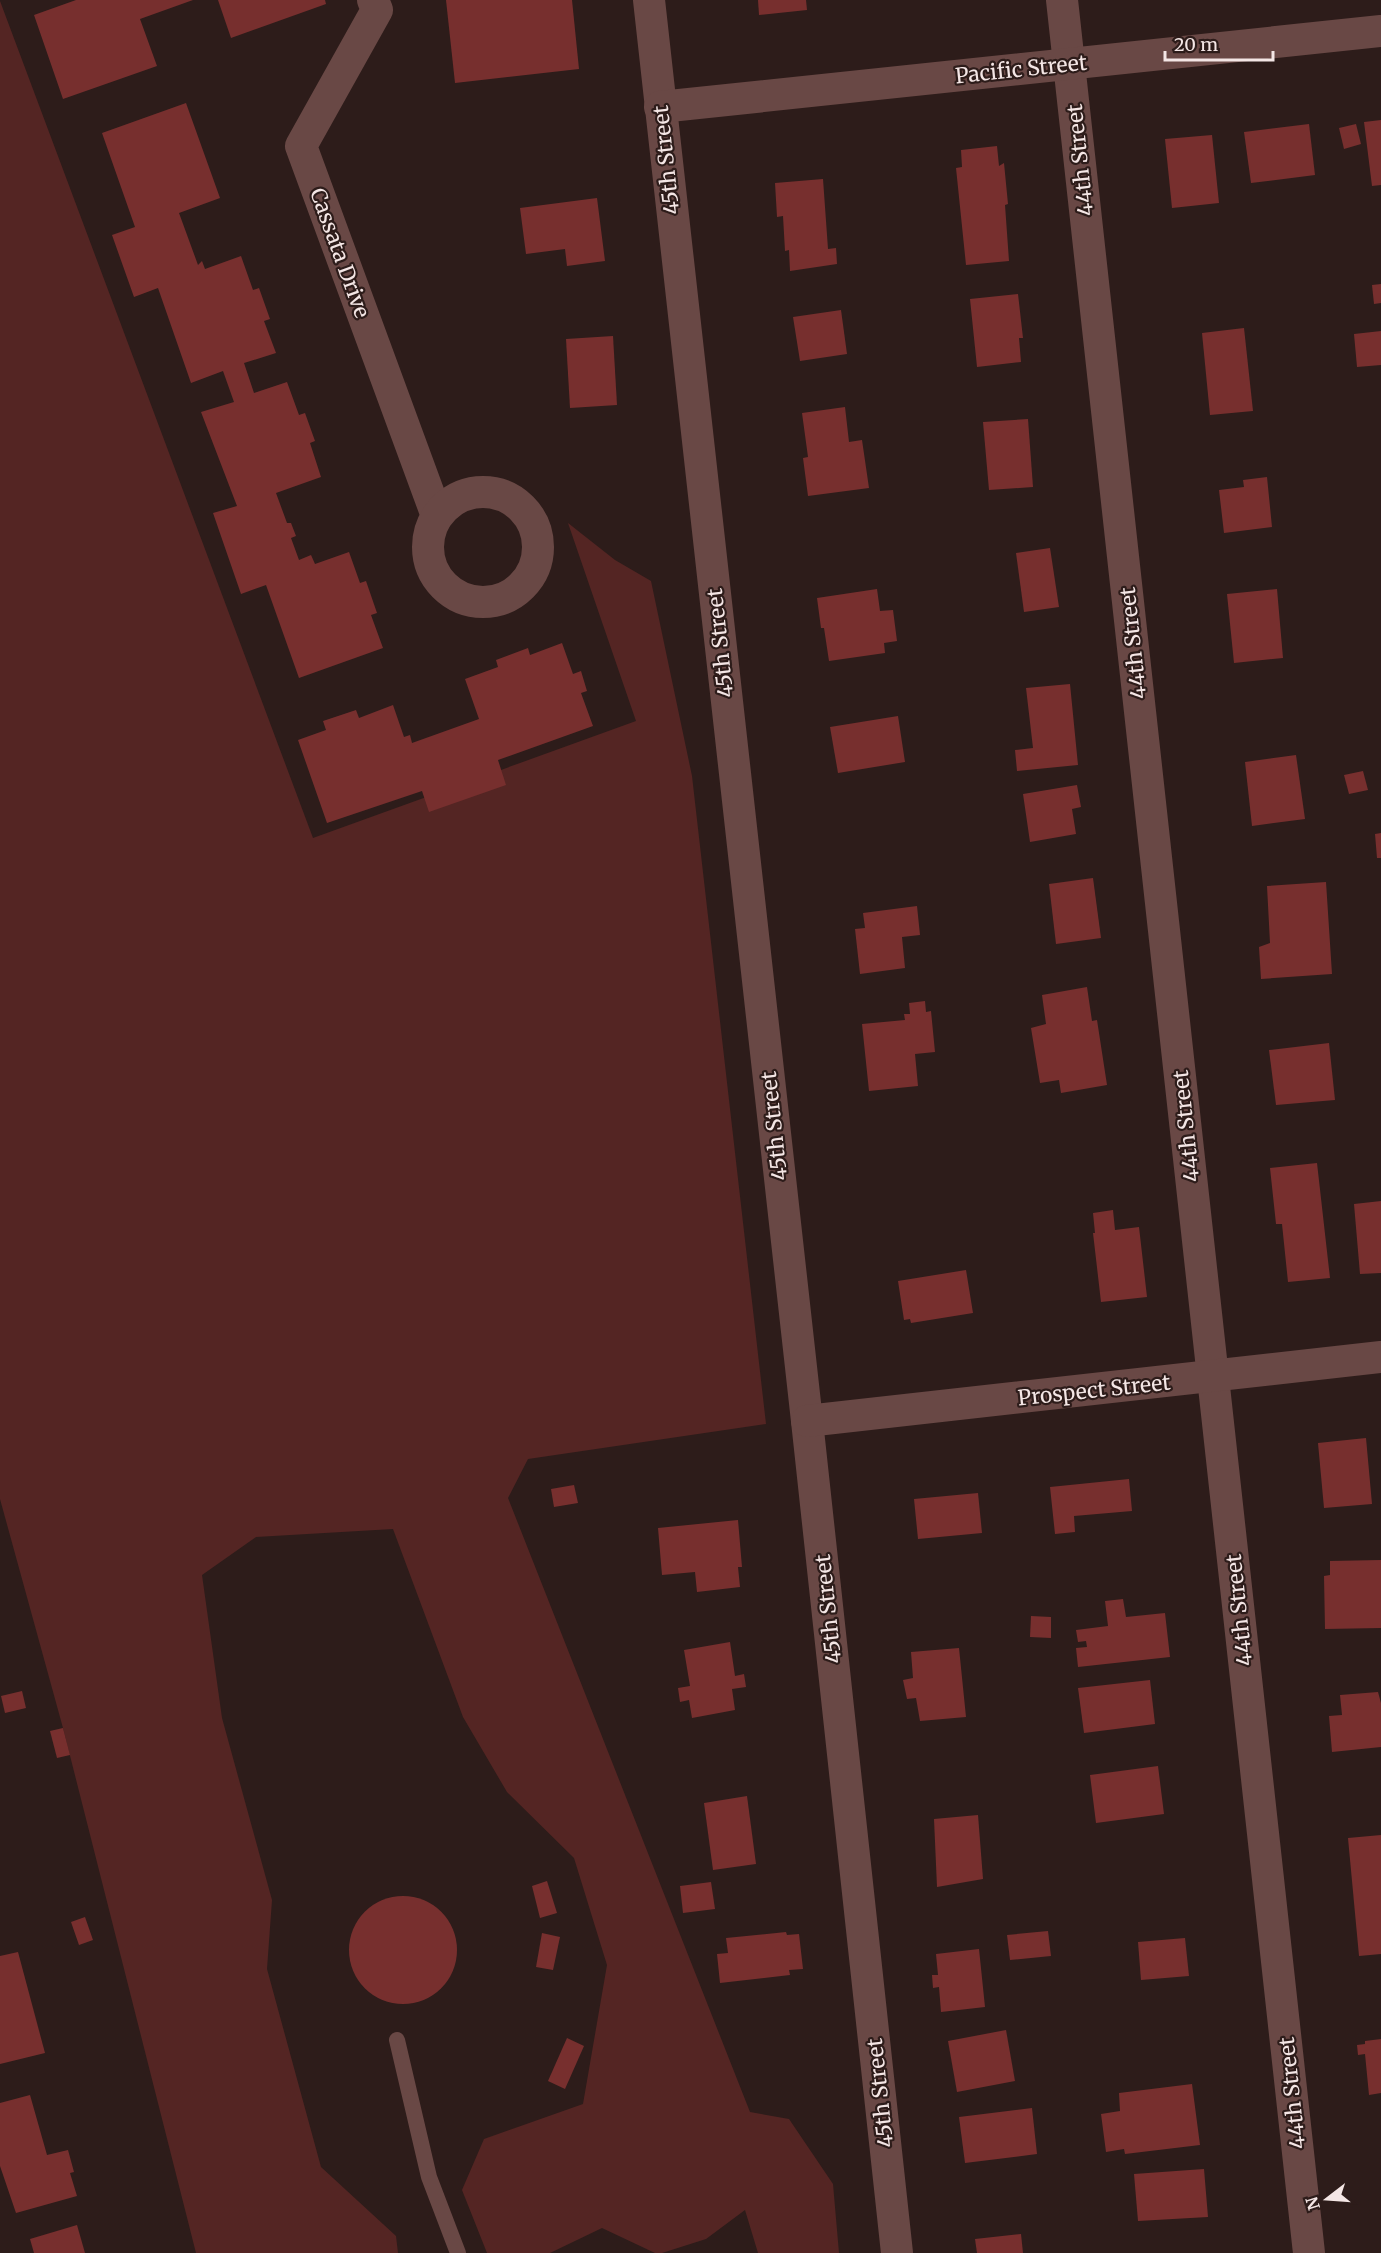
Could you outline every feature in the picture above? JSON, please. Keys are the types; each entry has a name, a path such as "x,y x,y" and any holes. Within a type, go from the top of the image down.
{"street":[{"name":"Cassata Drive","path":"373,0 376,10 301,146 437,516"},
{"name":"45th Street","path":"649,0 897,2253"},
{"name":"44th Street","path":"1062,0 1309,2253"},
{"name":"Pacific Street","path":"660,107 1381,31"},
{"name":"Prospect Street","path":"807,1421 1381,1358"}],"lane":[{"path":"397,2040 429,2177 458,2253"}],"shaded area":[{"path":"0,1 313,838 636,721 568,523 615,560 651,581 692,776 766,1424 528,1459 508,1498 750,2112 789,2119 833,2184 839,2253 758,2253 745,2210 706,2239 662,2253 655,2253 602,2228 550,2253 487,2253 462,2190 484,2139 583,2104 607,1965 574,1858 507,1792 463,1717 393,1529 256,1537 202,1575 222,1718 272,1900 267,1969 321,2167 396,2236 398,2253 196,2253 63,1728 0,1499"}],"building":[{"path":"76,0 193,0 140,19 157,66 63,99 34,15"},
{"path":"218,0 325,0 326,4 231,38"},
{"path":"446,0 572,0 579,69 455,83"},
{"path":"758,0 806,0 807,10 759,15"},
{"path":"186,103 220,198 179,213 198,265 202,261 205,269 241,256 253,290 259,288 270,319 264,321 276,353 244,363 254,393 287,382 299,415 305,413 315,441 310,443 321,477 276,493 287,523 291,523 296,536 291,538 299,560 311,555 315,564 349,552 360,583 366,581 377,613 371,615 383,648 299,678 266,585 241,594 213,513 237,506 201,412 234,402 223,371 191,383 158,288 134,297 112,235 135,227 102,133"},
{"path":"1381,120 1381,185 1372,186 1364,122"},
{"path":"1309,124 1315,175 1251,183 1244,132"},
{"path":"1356,124 1361,144 1344,149 1339,128"},
{"path":"1212,135 1219,203 1172,208 1165,139"},
{"path":"997,146 999,166 1004,163 1008,204 1005,205 1009,261 966,265 956,168 962,167 961,150"},
{"path":"823,179 828,249 836,248 837,264 790,271 789,250 785,251 783,216 777,217 775,183"},
{"path":"597,198 605,261 567,266 565,249 526,254 520,208"},
{"path":"1381,284 1381,303 1374,304 1372,285"},
{"path":"1018,294 1023,338 1019,338 1021,362 977,367 970,299"},
{"path":"841,310 847,354 800,361 793,317"},
{"path":"1244,328 1253,411 1210,415 1202,333"},
{"path":"1381,331 1381,365 1357,367 1354,334"},
{"path":"613,336 617,405 570,408 566,339"},
{"path":"845,407 849,442 862,440 869,488 808,496 803,458 808,457 802,413"},
{"path":"1028,419 1033,487 989,490 983,422"},
{"path":"1267,477 1272,527 1224,533 1219,490 1244,487 1243,480"},
{"path":"1050,548 1059,607 1024,612 1016,553"},
{"path":"877,589 880,611 893,610 897,641 884,643 885,653 829,661 817,598"},
{"path":"1277,589 1283,658 1234,663 1227,594"},
{"path":"562,643 573,674 581,671 587,691 581,693 593,726 498,760 506,785 429,812 422,791 327,823 298,740 326,730 323,721 356,710 359,718 393,705 404,737 410,735 412,743 479,719 465,679 498,667 496,660 528,648 530,655"},
{"path":"1070,684 1078,765 1017,771 1015,750 1033,748 1026,688"},
{"path":"898,716 905,762 838,773 830,727"},
{"path":"1296,755 1305,819 1252,826 1245,762"},
{"path":"1363,771 1368,790 1349,794 1344,775"},
{"path":"1077,785 1081,807 1072,809 1076,834 1030,842 1023,794"},
{"path":"1381,833 1381,858 1377,858 1375,834"},
{"path":"1093,878 1101,938 1056,944 1049,884"},
{"path":"1326,882 1332,974 1261,979 1259,947 1270,943 1267,886"},
{"path":"917,906 920,935 902,937 905,968 860,974 855,929 865,928 863,913"},
{"path":"1087,987 1092,1021 1097,1020 1107,1085 1061,1093 1059,1080 1040,1083 1031,1028 1046,1024 1042,995"},
{"path":"925,1001 926,1012 931,1011 935,1052 915,1054 918,1086 869,1091 862,1024 905,1020 904,1014 910,1014 909,1003"},
{"path":"1329,1043 1335,1100 1276,1105 1269,1050"},
{"path":"1317,1163 1330,1278 1288,1282 1282,1224 1276,1224 1270,1168"},
{"path":"1381,1201 1381,1273 1360,1274 1354,1204"},
{"path":"1113,1210 1115,1230 1139,1227 1147,1297 1101,1302 1093,1213"},
{"path":"966,1270 973,1313 911,1323 910,1319 904,1320 898,1281"},
{"path":"1366,1438 1372,1504 1324,1508 1318,1443"},
{"path":"1129,1479 1132,1511 1074,1516 1075,1532 1055,1534 1050,1487"},
{"path":"574,1485 578,1503 554,1507 551,1489"},
{"path":"978,1493 982,1533 918,1539 914,1499"},
{"path":"738,1520 742,1567 738,1567 740,1587 697,1592 695,1572 662,1575 658,1528"},
{"path":"1381,1560 1381,1628 1325,1629 1324,1576 1330,1575 1330,1561"},
{"path":"1123,1599 1126,1617 1165,1613 1170,1657 1078,1667 1076,1648 1087,1647 1086,1641 1078,1642 1076,1630 1108,1626 1105,1601"},
{"path":"1031,1616 1051,1617 1051,1638 1030,1637"},
{"path":"730,1642 735,1676 744,1674 746,1687 732,1689 735,1710 692,1718 689,1700 680,1702 678,1688 690,1686 684,1650"},
{"path":"959,1648 966,1717 920,1721 916,1698 907,1699 903,1680 913,1678 911,1652"},
{"path":"1150,1680 1155,1724 1084,1733 1078,1688"},
{"path":"22,1691 26,1708 5,1713 1,1696"},
{"path":"1378,1692 1381,1703 1381,1747 1332,1752 1329,1716 1342,1715 1340,1695"},
{"path":"63,1728 70,1755 57,1758 50,1731"},
{"path":"1158,1766 1164,1814 1096,1823 1090,1775"},
{"path":"747,1796 756,1864 713,1870 704,1803"},
{"path":"978,1815 983,1879 937,1887 934,1819"},
{"path":"1381,1835 1381,1954 1359,1956 1348,1838"},
{"path":"547,1881 557,1913 540,1918 532,1886"},
{"path":"711,1882 715,1909 683,1913 680,1886"},
{"path":"403,1896 423,1901 441,1912 452,1930 457,1950 452,1970 441,1988 423,1999 403,2004 383,1999 365,1988 354,1970 349,1950 354,1930 365,1912 383,1901"},
{"path":"85,1917 93,1940 79,1945 71,1922"},
{"path":"1048,1931 1051,1956 1010,1960 1007,1935"},
{"path":"786,1932 787,1935 799,1934 803,1969 789,1970 790,1975 720,1983 717,1954 728,1953 726,1938"},
{"path":"542,1933 560,1937 553,1970 536,1967"},
{"path":"1185,1938 1189,1976 1141,1980 1138,1942"},
{"path":"979,1949 985,2007 941,2012 939,1987 933,1988 932,1975 938,1975 936,1954"},
{"path":"18,1952 45,2053 0,2064 0,1956"},
{"path":"1006,2030 1015,2081 957,2092 948,2041"},
{"path":"567,2038 584,2046 565,2089 548,2081"},
{"path":"1381,2039 1381,2093 1369,2095 1365,2054 1358,2055 1357,2045 1365,2044 1365,2041"},
{"path":"1192,2084 1200,2145 1125,2154 1124,2149 1106,2152 1101,2114 1120,2111 1119,2093"},
{"path":"30,2095 47,2155 68,2150 74,2172 70,2173 77,2196 16,2213 0,2166 0,2103"},
{"path":"1032,2108 1037,2154 965,2163 959,2117"},
{"path":"1204,2169 1208,2217 1138,2221 1134,2174"},
{"path":"77,2225 85,2253 34,2253 30,2239"},
{"path":"1021,2234 1023,2253 977,2253 975,2239"}]}
